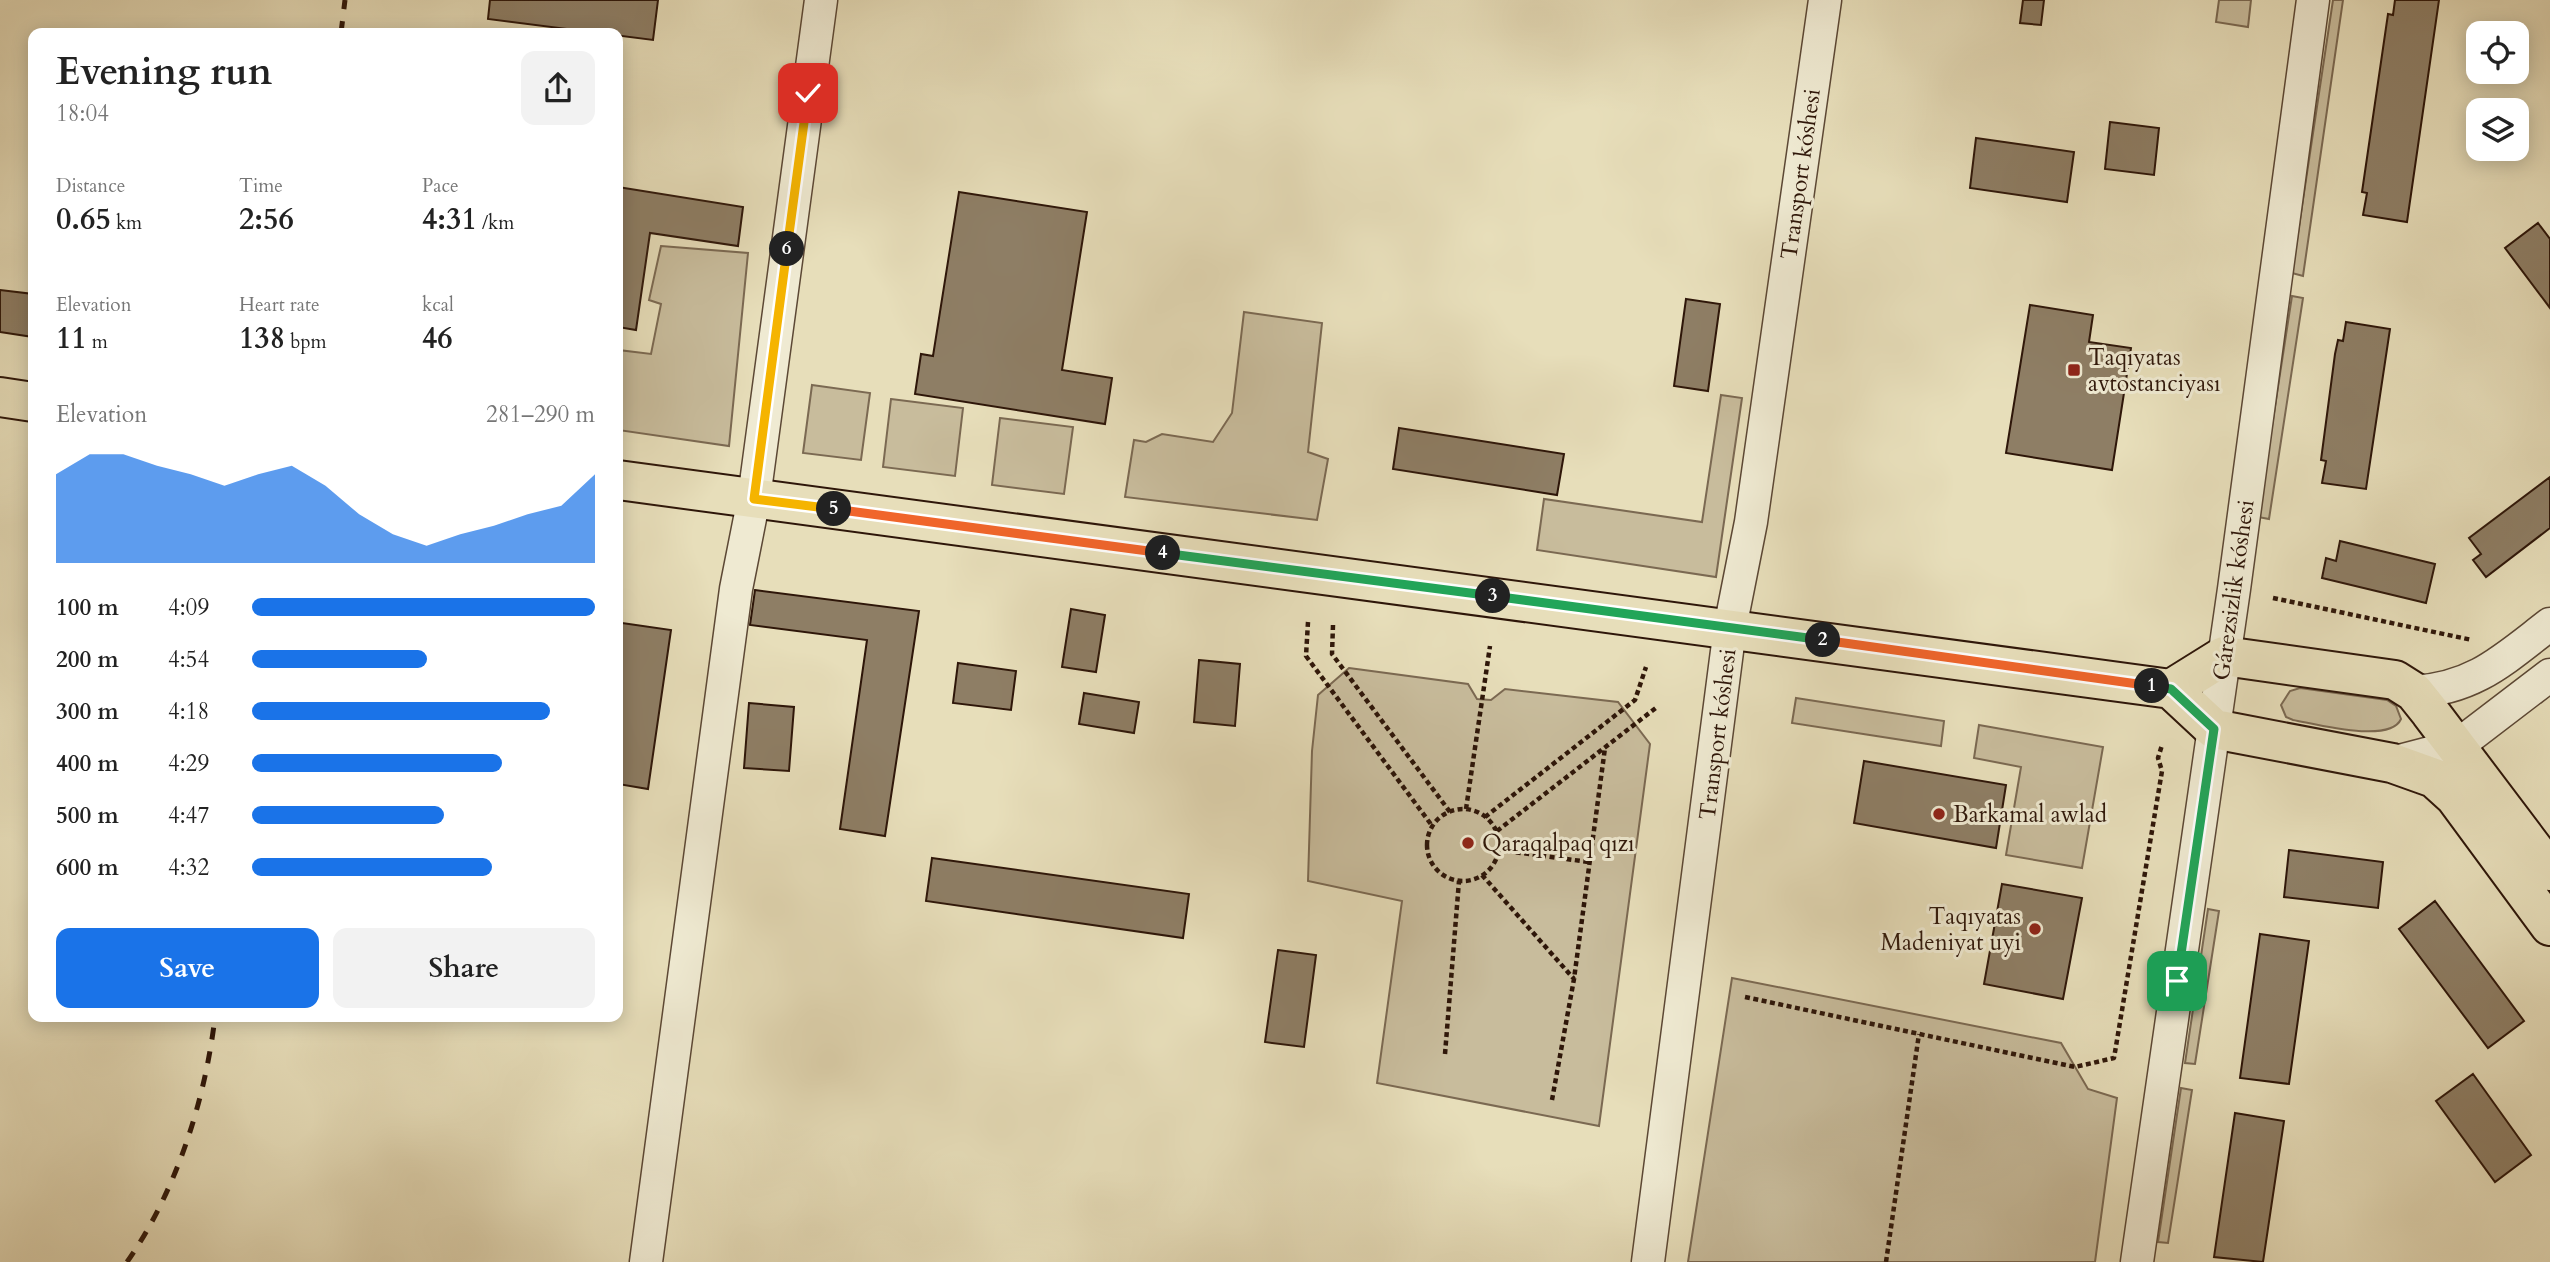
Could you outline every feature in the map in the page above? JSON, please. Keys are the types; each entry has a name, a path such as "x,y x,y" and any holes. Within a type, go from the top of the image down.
{"main road":[{"path":"0,397 28,401"},
{"path":"623,481 2171,689 2214,729 2392,763 2468,787 2550,871"},
{"path":"2171,689 2224,656 2375,674 2395,680 2414,692 2457,747 2468,787 2550,926"}],"street":[{"path":"646,1262 734,603 754,499 821,0"},
{"name":"Transport kóshesi","path":"1648,1262 1730,628 1751,522 1825,0"},
{"name":"Gárezsizlik kóshesi","path":"2137,1262 2214,729 2312,0"},
{"path":"2414,692 2462,685 2483,674 2550,624"},
{"path":"2392,763 2457,747 2550,675"}],"path":[{"path":"2273,598 2472,640"},
{"path":"1308,622 1306,656 1433,827"},
{"path":"1334,625 1332,654 1451,812"},
{"path":"1466,809 1490,646"},
{"path":"1485,817 1635,700 1646,667"},
{"path":"1497,831 1657,708"},
{"path":"1745,998 2075,1067 2114,1058 2162,771 2158,758 2162,744"},
{"path":"1552,1100 1574,979 1605,748"},
{"path":"1466,809 1485,817 1497,831 1499,850 1494,864 1482,875 1459,881 1443,875 1429,856 1427,844 1433,827 1451,812 1466,809"},
{"path":"1499,850 1589,862"},
{"path":"1482,875 1574,979"},
{"path":"1445,1054 1459,881"},
{"path":"1886,1262 1919,1034"}],"shaded area":[{"path":"2219,0 2251,0 2248,27 2216,22"},
{"path":"2333,0 2343,0 2303,276 2292,273"},
{"path":"661,246 748,253 729,446 623,431 623,351 651,354 661,304 649,300"},
{"path":"2292,296 2303,298 2269,519 2258,517"},
{"path":"1244,312 1322,323 1308,452 1328,459 1317,520 1125,497 1134,440 1146,442 1162,434 1213,442 1232,413"},
{"path":"812,385 870,393 861,460 803,453"},
{"path":"1721,395 1742,398 1716,577 1537,550 1544,499 1702,522"},
{"path":"891,399 963,408 955,476 883,467"},
{"path":"1000,418 1073,427 1064,494 992,485"},
{"path":"1349,668 1468,684 1477,699 1491,700 1505,689 1618,702 1650,744 1599,1126 1377,1083 1402,901 1308,881 1312,751 1318,695"},
{"path":"2300,688 2387,700 2396,706 2401,719 2394,726 2383,730 2368,731 2293,720 2286,717 2281,705 2290,691"},
{"path":"1796,698 1944,721 1941,746 1792,723"},
{"path":"1979,725 2103,747 2082,868 2006,855 2021,767 1974,758"},
{"path":"2208,909 2219,911 2195,1064 2185,1063"},
{"path":"1732,978 2061,1043 2088,1089 2117,1098 2095,1262 1688,1262"},
{"path":"2181,1088 2192,1090 2168,1243 2158,1242"}],"building":[{"path":"490,0 658,0 653,40 623,36 623,28 559,28 488,19"},
{"path":"2023,0 2044,0 2041,25 2020,23"},
{"path":"2395,0 2439,0 2407,222 2363,215 2367,193 2362,192 2388,14 2393,15"},
{"path":"2110,122 2159,128 2154,175 2105,169"},
{"path":"1976,138 2074,152 2067,202 1970,188"},
{"path":"623,188 743,207 738,246 650,233 636,330 623,328"},
{"path":"959,192 1087,212 1062,370 1112,378 1105,424 915,394 921,354 933,356"},
{"path":"2538,223 2550,239 2550,308 2505,248"},
{"path":"0,290 28,293 28,336 0,332"},
{"path":"1686,299 1720,304 1708,391 1674,386"},
{"name":"Taqıyatas avtostanciyası","path":"2030,305 2093,315 2089,342 2131,348 2112,470 2006,453"},
{"path":"2346,322 2390,329 2366,489 2322,483 2326,461 2321,460 2335,354 2338,340 2343,341"},
{"path":"1399,428 1564,454 1557,495 1393,469"},
{"path":"2550,477 2550,528 2486,577 2473,560 2481,554 2469,538"},
{"path":"2340,541 2435,564 2426,603 2322,578 2326,558 2336,561"},
{"path":"755,590 919,611 885,836 840,829 867,640 750,625"},
{"path":"1071,609 1105,615 1096,672 1062,667"},
{"path":"623,623 671,630 648,789 623,785"},
{"path":"1199,660 1240,664 1235,726 1194,722"},
{"path":"958,663 1016,671 1011,710 953,703"},
{"path":"1084,693 1139,702 1134,733 1079,724"},
{"path":"749,703 794,707 789,771 744,768"},
{"path":"1864,761 2006,785 1996,848 1854,823"},
{"path":"2289,850 2383,862 2378,908 2284,897"},
{"path":"932,858 1189,894 1183,938 926,901"},
{"name":"Taqıyatas Madeniyat uyi","path":"2002,884 2082,898 2063,999 1984,984"},
{"path":"2435,901 2524,1021 2488,1048 2399,929"},
{"path":"2260,934 2309,941 2289,1084 2240,1078"},
{"path":"1278,950 1316,955 1304,1047 1265,1042"},
{"path":"2473,1074 2531,1155 2495,1182 2436,1101"},
{"path":"2235,1113 2284,1121 2263,1262 2214,1257"}],"railway":[{"path":"342,28 345,0"},
{"path":"127,1262 160,1206 186,1145 204,1081 214,1022"}],"place":[{"name":"Taqıyatas avtostanciyası","path":"2074,370"},
{"name":"Barkamal awlad","path":"1939,814"},
{"name":"Qaraqalpaq qızı","path":"1468,843"},
{"name":"Taqıyatas Madeniyat uyi","path":"2035,929"}],"route":[{"path":"808,93 754,499 2171,689 2214,729 2177,981"}]}
